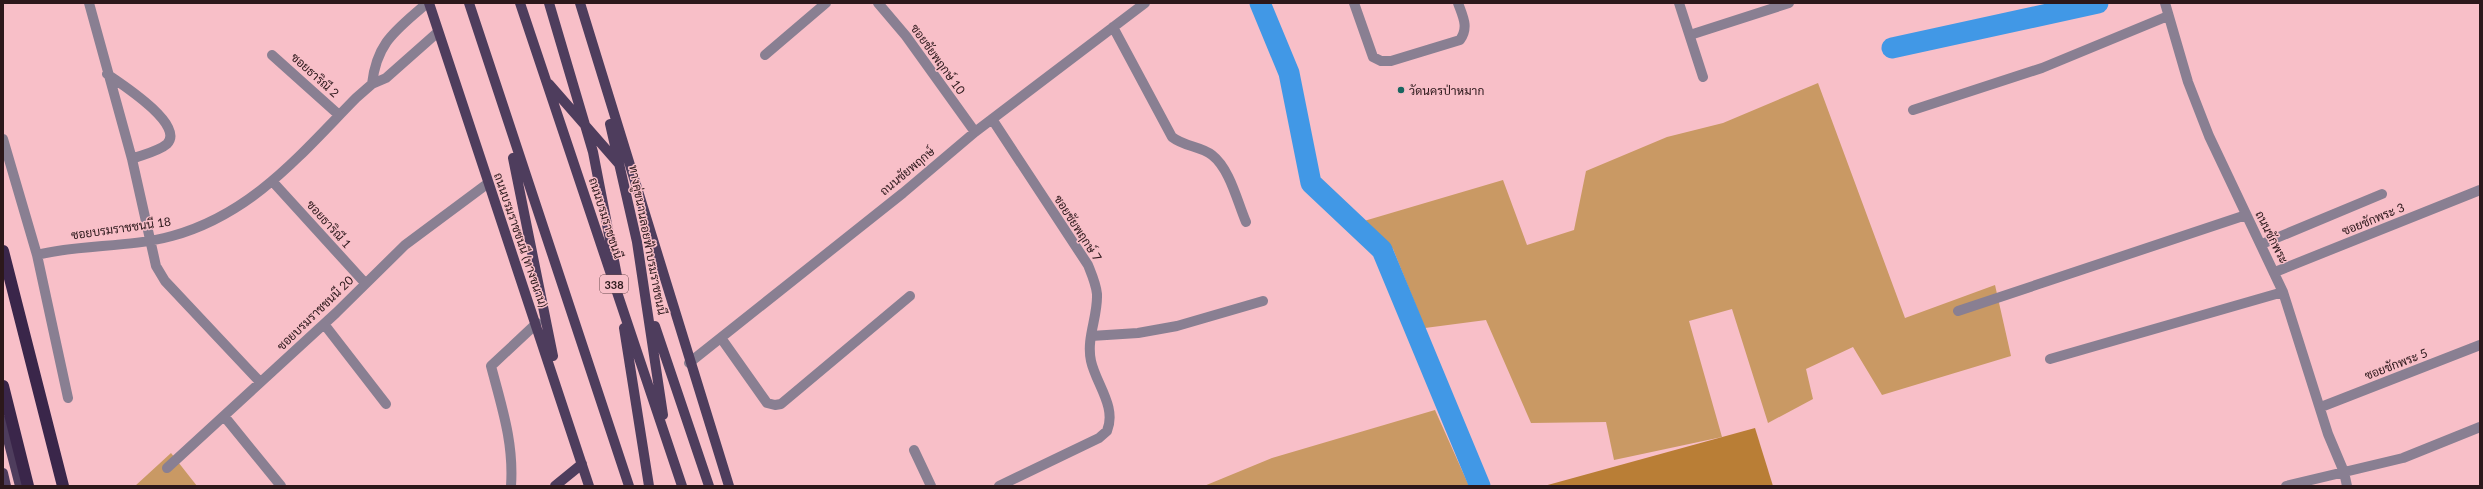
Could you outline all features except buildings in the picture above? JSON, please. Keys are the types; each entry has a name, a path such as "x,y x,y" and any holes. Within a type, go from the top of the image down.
{"highway":[{"path":"3,251 63,486"},
{"path":"3,386 28,486"}],"main road":[{"name":"ถนนบรมราชชนนี (ทางขนาน)","path":"428,3 487,184 561,397 589,486"},
{"path":"469,3 505,117 628,486"},
{"name":"ถนนบรมราชชนนี","path":"520,3 682,486"},
{"path":"549,3 579,99 605,204 649,486"},
{"name":"ทางคู่ขนานลอยฟ้าบรมราชชนนี","path":"575,3 617,152 637,242 648,306 661,405 677,486"},
{"path":"580,3 689,363 729,486"},
{"path":"546,81 634,180"},
{"path":"505,117 561,397"},
{"path":"648,306 709,486"},
{"path":"3,420 20,486"},
{"path":"555,486 582,464"},
{"path":"3,473 6,486"}],"street":[{"path":"89,3 107,74 132,159 156,266 165,281 260,382"},
{"path":"372,84 378,57 388,38 428,3"},
{"path":"765,55 826,3"},
{"name":"ซอยชัยพฤกษ์ 10","path":"878,3 906,36 975,132"},
{"name":"ถนนชัยพฤกษ์","path":"689,363 903,193 975,132 1145,3"},
{"path":"1354,3 1373,57 1381,61 1391,61 1460,40 1465,33 1466,26 1458,3"},
{"path":"1679,3 1703,77"},
{"path":"1690,35 1789,3"},
{"name":"ถนนชักพระ","path":"2165,3 2188,82 2208,136 2246,215 2262,244 2283,292 2321,407 2328,434 2344,472 2347,486"},
{"path":"1913,110 2042,68 2168,16"},
{"path":"1113,27 1172,137 1182,144 1199,148 1212,155 1222,166 1246,222"},
{"name":"ซอยบรมราชชนนี 18","path":"37,255 59,250 150,240 171,236 200,227 243,204 273,182 372,84 386,78 438,32"},
{"name":"ซอยธาริณี 2","path":"272,55 340,115"},
{"path":"107,74 145,101 169,129 170,138 167,144 132,159"},
{"name":"ซอยชัยพฤกษ์ 7","path":"992,119 1088,265 1095,282 1097,296 1091,336 1092,362 1104,394 1110,416 1107,431 1098,438 999,486"},
{"path":"3,139 37,255 68,398"},
{"name":"ซอยธาริณี 1","path":"273,182 365,283"},
{"name":"ซอยบรมราชชนนี 20","path":"167,468 324,324 405,245 487,184"},
{"name":"ซอยชักพระ 3","path":"2275,272 2480,190"},
{"path":"2262,244 2382,194"},
{"path":"1958,311 2246,215"},
{"path":"2050,359 2283,292"},
{"path":"721,338 767,402 774,405 780,404 910,296"},
{"path":"1091,336 1138,333 1177,326 1262,301"},
{"path":"511,486 513,462 510,442 491,366 536,323"},
{"path":"324,324 386,404"},
{"name":"ซอยชักพระ 5","path":"2321,407 2480,345"},
{"path":"224,416 281,486"},
{"path":"2286,486 2403,458 2480,427"},
{"path":"914,450 931,486"}],"shaded area":[{"path":"1818,83 1905,318 1995,285 2011,356 1882,395 1853,347 1806,369 1813,399 1768,423 1732,309 1689,321 1722,437 1614,460 1606,422 1531,423 1486,320 1425,328 1393,249 1364,221 1503,180 1527,245 1574,230 1586,171 1667,137 1723,123"},
{"path":"1435,410 1469,486 1204,486 1272,458"},
{"path":"1755,428 1773,486 1544,486"},
{"path":"171,453 197,486 135,486"}],"waterway":[{"path":"1260,3 1289,73 1311,183 1382,250 1480,486"},
{"path":"1892,48 2098,3"}],"place":[{"name":"วัดนครป่าหมาก","path":"1401,90"}]}
